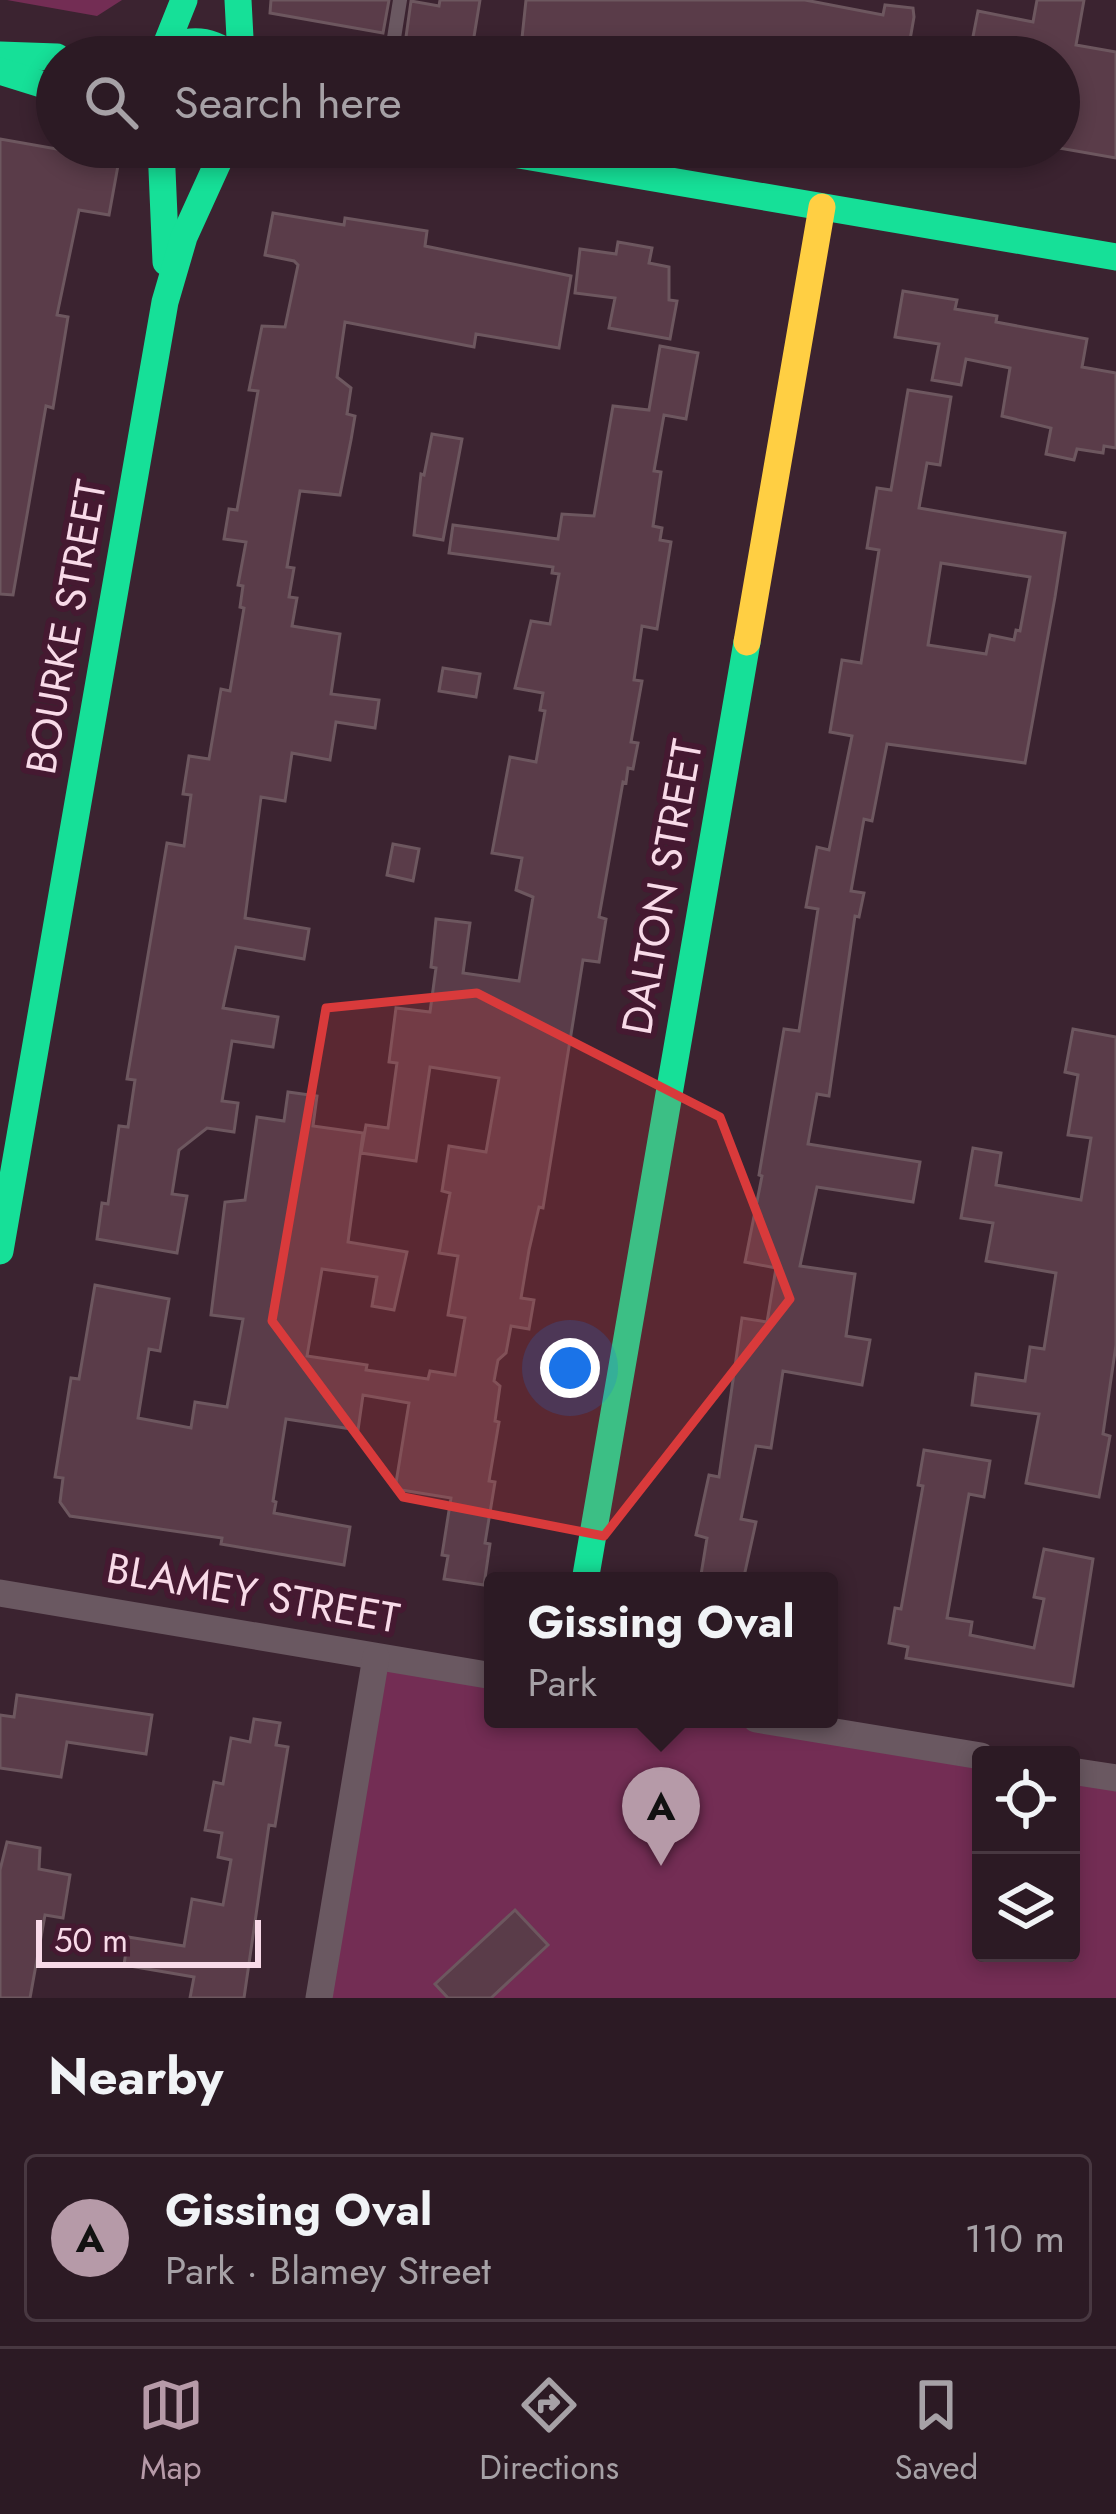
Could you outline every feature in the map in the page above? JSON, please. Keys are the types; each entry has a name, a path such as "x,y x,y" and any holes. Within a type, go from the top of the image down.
{"street":[{"path":"168,36 184,0"},
{"path":"238,0 238,36"},
{"path":"0,55 36,56"},
{"path":"0,71 36,82"},
{"name":"BOURKE STREET","path":"162,168 167,233 165,302"},
{"name":"BOURKE STREET","path":"0,1251 12,1116 165,302 184,237 215,168"},
{"path":"595,168 1116,257"},
{"name":"DALTON STREET","path":"587,1572 823,207"},
{"name":"BLAMEY STREET","path":"0,1593 484,1675"},
{"path":"319,1998 376,1657"},
{"path":"811,1728 972,1755"},
{"path":"1080,1772 1116,1778"}],"lane":[{"path":"394,36 400,0"}],"highlighted area":[{"path":"477,993 720,1117 790,1299 604,1536 403,1497 272,1321 326,1008"}],"shaded area":[{"path":"7,0 122,0 97,16"},
{"path":"376,1657 484,1675 484,1728 811,1728 972,1755 972,1962 1080,1962 1080,1772 1116,1778 1116,1998 319,1998"}],"building":[{"path":"271,0 389,0 383,33 270,13"},
{"path":"440,0 480,0 474,36 406,36 411,1 439,6"},
{"path":"526,0 805,0 883,15 885,5 913,8 914,17 911,36 522,36"},
{"path":"1037,0 1084,0 1078,36 973,36 978,11 1033,22"},
{"path":"1080,46 1116,52 1116,158 1080,152"},
{"path":"0,139 36,145 36,168 118,168 109,215 79,210 57,315 68,317 53,408 46,406 13,595 0,594"},
{"path":"273,213 344,225 345,218 427,231 425,246 571,276 559,348 476,334 474,347 345,322 337,377 351,388 347,414 355,416 340,495 300,491 287,567 294,568 289,597 297,598 292,626 340,634 331,694 379,700 375,728 336,722 330,760 292,753 285,801 261,797 245,918 309,929 304,959 236,947 223,1008 278,1017 273,1047 232,1041 222,1101 238,1103 234,1132 207,1128 179,1150 172,1194 187,1196 177,1253 97,1239 102,1203 108,1204 119,1126 128,1127 135,1080 127,1079 167,843 184,846 191,795 183,794 189,756 209,759 221,689 230,691 244,608 240,607 243,586 238,585 246,542 224,539 229,509 237,510 258,391 249,390 262,326 285,327 298,265 265,255"},
{"path":"618,242 652,248 649,263 669,267 669,300 677,301 670,339 609,328 615,298 575,293 580,249 616,254"},
{"path":"903,291 957,300 955,309 997,316 996,322 1087,339 1082,367 1116,373 1116,448 1104,446 1103,453 1077,449 1074,460 1046,454 1051,428 1002,416 1010,368 966,359 961,385 932,380 939,344 895,337"},
{"path":"660,346 698,353 686,419 664,415 654,471 661,472 653,526 662,528 660,540 671,542 657,629 642,626 634,680 642,681 631,742 638,743 633,769 628,768 623,782 599,917 606,919 599,962 583,960 543,1208 539,1207 529,1250 521,1298 534,1300 529,1329 511,1326 494,1381 500,1386 495,1421 499,1422 489,1481 495,1482 484,1585 444,1579 448,1556 442,1555 451,1498 395,1489 409,1403 363,1395 358,1430 286,1419 273,1501 274,1513 350,1527 344,1565 221,1544 222,1538 70,1516 60,1502 63,1478 55,1477 71,1378 79,1379 95,1285 169,1299 160,1351 149,1349 138,1418 191,1428 195,1402 227,1407 243,1319 211,1315 225,1202 245,1200 257,1117 284,1121 288,1092 317,1096 313,1126 363,1133 348,1242 407,1252 394,1310 372,1306 377,1277 322,1269 307,1356 428,1379 430,1371 455,1375 465,1318 448,1315 458,1256 439,1253 450,1193 442,1191 449,1146 486,1152 499,1078 430,1067 416,1161 361,1153 366,1125 388,1128 397,1063 389,1062 396,1008 430,1012 436,919 470,923 463,973 519,981 533,897 516,890 522,858 492,853 510,757 536,762 545,711 540,710 543,693 515,688 531,621 550,624 559,574 552,573 553,567 449,553 453,525 558,539 562,514 594,516 613,406 649,410"},
{"path":"908,390 951,397 940,465 927,463 919,508 1065,533 1055,597 1025,763 887,744 872,821 864,819 851,891 864,893 859,917 855,916 829,1096 817,1094 808,1144 920,1162 913,1202 817,1187 800,1266 855,1274 846,1336 870,1340 862,1385 783,1371 771,1448 756,1446 741,1519 756,1522 745,1572 701,1572 707,1538 696,1535 709,1475 719,1477 742,1318 767,1322 776,1268 745,1262 784,1029 799,1031 818,909 806,907 817,847 829,850 852,736 830,732 842,660 861,663 879,550 867,548 877,488 891,490","holes":["941,563 1030,577 1020,631 1016,630 1014,640 990,635 986,654 928,645"]},
{"path":"432,434 462,439 443,540 414,535 421,474"},
{"path":"443,668 480,674 476,697 439,691"},
{"path":"393,844 419,849 413,881 387,875"},
{"path":"1073,1029 1116,1037 1116,1345 1103,1434 1110,1436 1099,1497 1026,1483 1039,1414 972,1405 976,1374 1025,1381 1030,1347 1044,1349 1056,1273 986,1261 993,1223 961,1218 973,1148 1001,1153 996,1185 1081,1200 1091,1138 1068,1135 1078,1075 1065,1072"},
{"path":"924,1450 990,1461 984,1497 969,1494 947,1618 972,1622 970,1635 1034,1648 1044,1599 1034,1597 1044,1549 1093,1559 1073,1686 906,1658 908,1647 889,1643 895,1608 901,1609 923,1486 918,1485"},
{"path":"17,1695 152,1715 146,1754 67,1742 61,1777 0,1768 0,1715 14,1717"},
{"path":"254,1719 280,1723 276,1745 288,1747 275,1826 269,1825 244,1998 190,1998 194,1977 124,1965 128,1937 184,1946 192,1899 223,1905 231,1860 218,1857 222,1833 205,1830 214,1782 223,1784 231,1738 250,1742"},
{"path":"7,1842 40,1848 39,1869 70,1875 63,1918 45,1915 30,1998 0,1998 0,1870"},
{"path":"515,1910 548,1945 491,1998 448,1998 435,1984"}],"traffic: fast":[{"path":"170,36 184,0"},
{"path":"238,0 240,36"},
{"path":"0,55 36,56"},
{"path":"0,71 36,82"},
{"path":"162,168 166,262"},
{"path":"0,1251 165,302 184,237 215,168"},
{"path":"595,168 1116,257"},
{"path":"587,1572 747,642"}],"traffic: slow":[{"path":"747,642 822,207"}],"place":[{"name":"Gissing Oval","path":"661,1866"}]}
